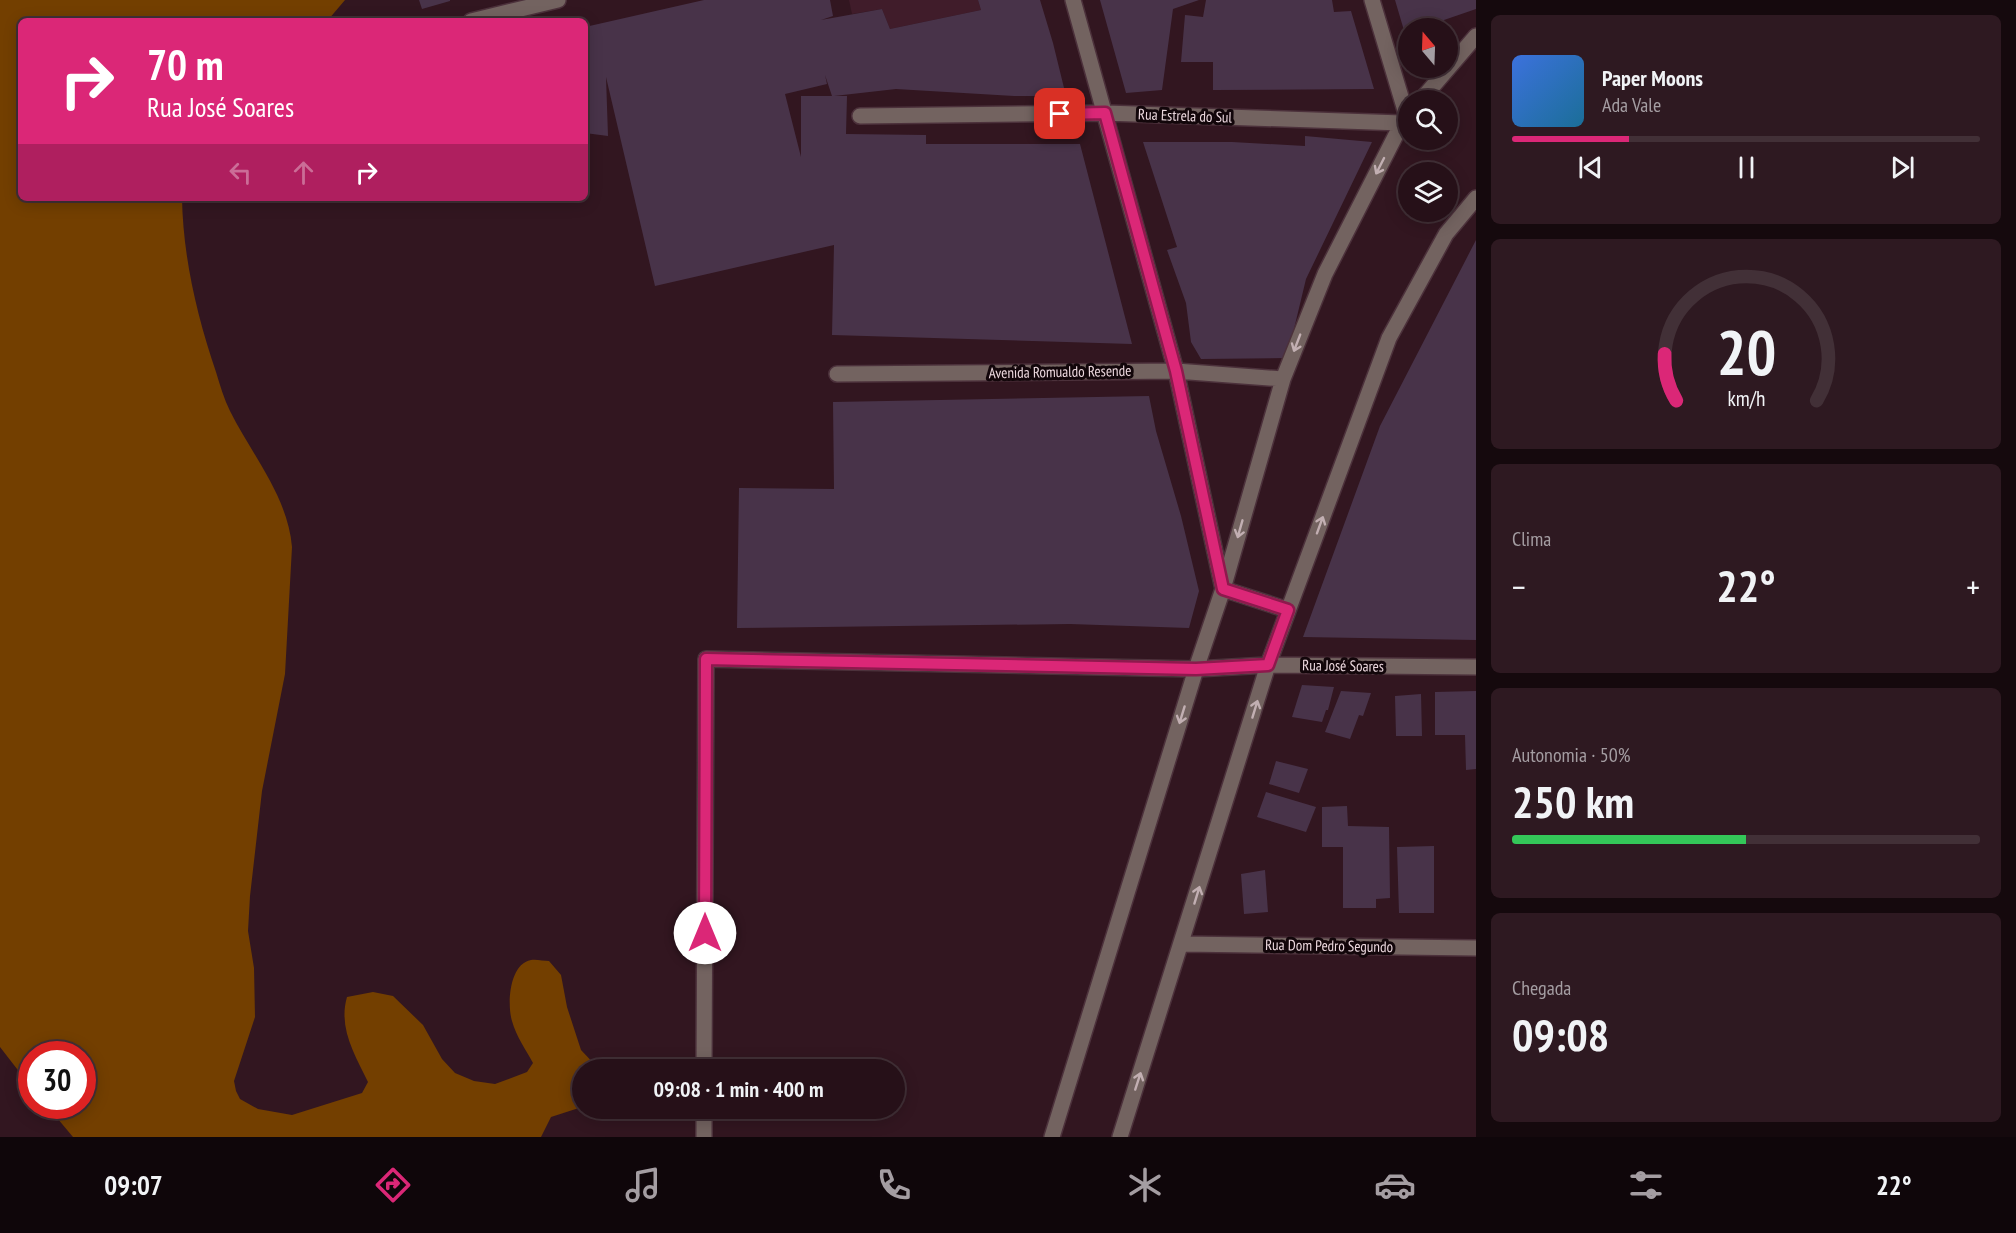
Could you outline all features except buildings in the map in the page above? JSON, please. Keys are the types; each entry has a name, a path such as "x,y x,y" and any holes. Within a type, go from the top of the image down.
{"street":[{"path":"483,18 558,0"},
{"path":"1073,0 1176,371 1223,589"},
{"path":"1372,0 1398,91"},
{"path":"1430,90 1476,36"},
{"name":"Rua Estrela do Sul","path":"860,116 1105,113 1398,119"},
{"path":"1052,1137 1196,669 1223,589 1283,379 1324,274 1398,134"},
{"path":"1120,1137 1268,665 1389,338 1446,234 1476,198"},
{"name":"Avenida Romualdo Resende","path":"837,374 1176,371 1283,379"},
{"path":"1223,589 1288,610"},
{"name":"Rua José Soares","path":"704,1059 706,659 1196,669 1268,665 1476,667"},
{"name":"Rua Dom Pedro Segundo","path":"1182,944 1476,948"},
{"path":"704,1119 704,1137"}],"shaded area":[{"path":"0,0 345,0 330,18 18,18 18,201 182,201 185,242 192,286 221,387 230,411 268,477 284,511 289,529 292,547 285,674 262,791 250,896 248,931 254,968 255,1017 234,1081 240,1099 258,1109 292,1115 362,1093 368,1082 349,1041 345,1008 347,997 373,992 393,996 423,1025 442,1059 455,1073 474,1081 495,1084 527,1072 533,1063 512,1021 510,996 511,986 518,969 524,963 533,960 549,961 561,975 567,1007 581,1050 590,1059 572,1059 572,1110 551,1117 541,1137 73,1137 58,1119 96,1119 96,1041 18,1041 18,1070 0,1047"},
{"path":"849,0 978,0 981,10 890,29 882,9 852,14"}],"route":[{"path":"705,933 706,659 1196,669 1268,665 1288,610 1223,589 1176,371 1105,113 1060,114"}]}
